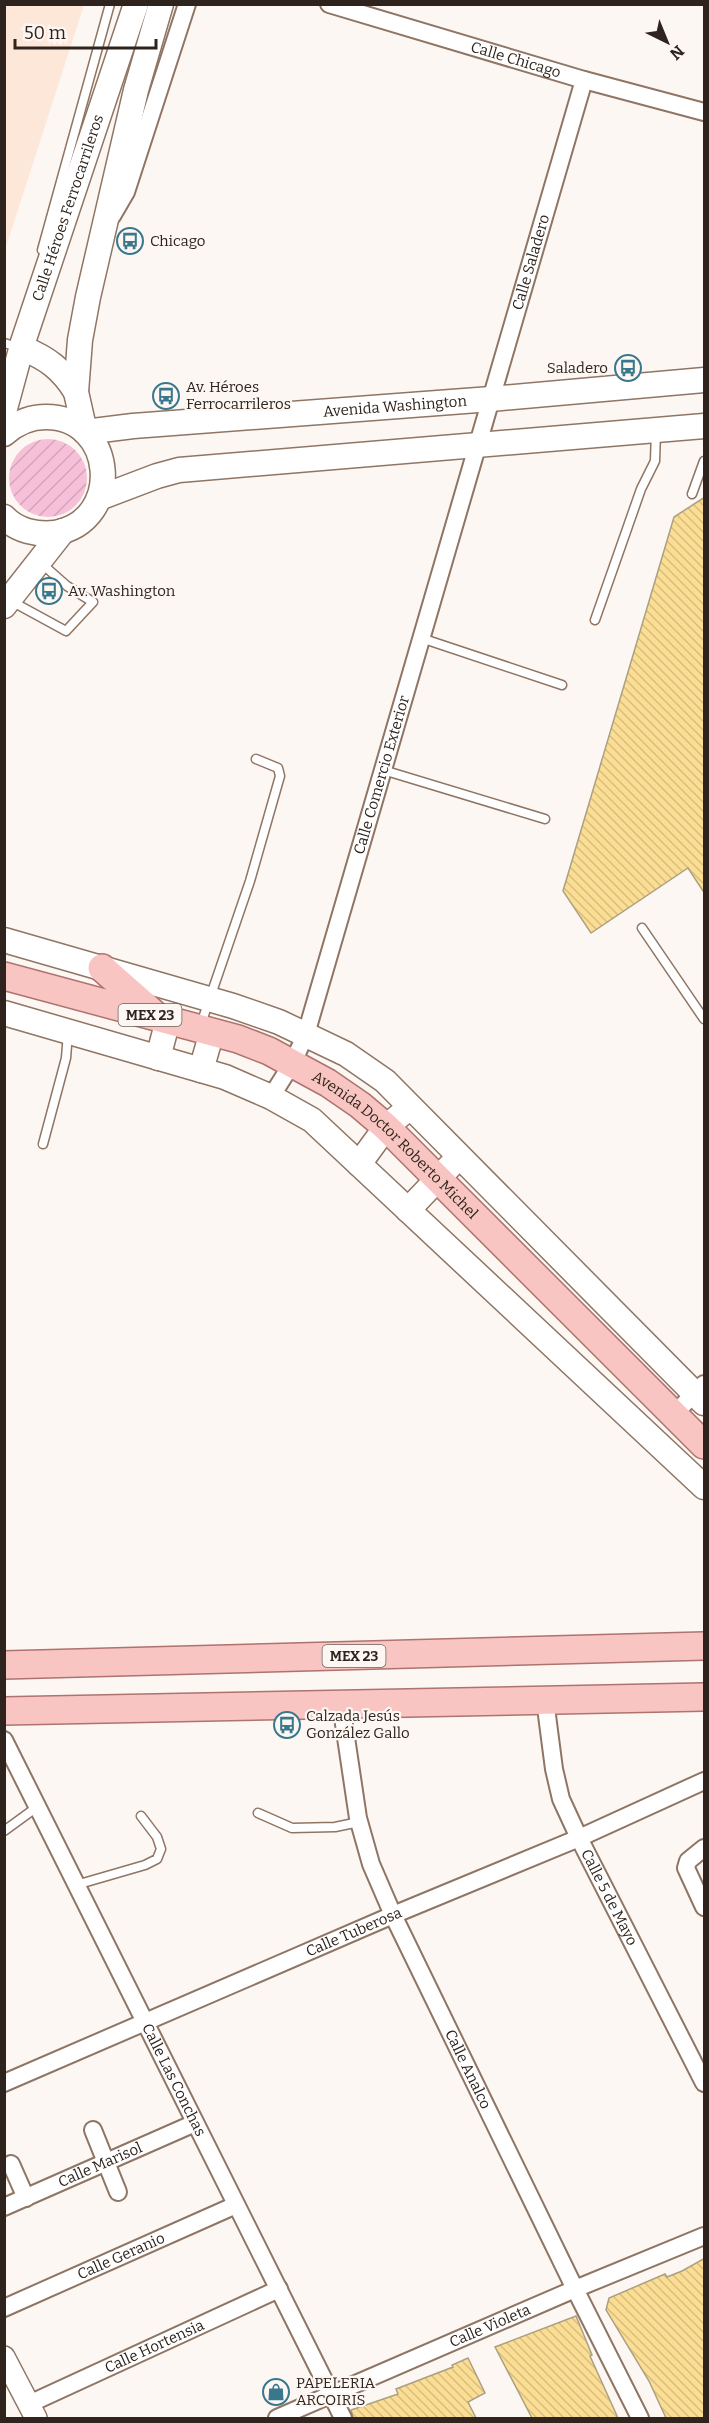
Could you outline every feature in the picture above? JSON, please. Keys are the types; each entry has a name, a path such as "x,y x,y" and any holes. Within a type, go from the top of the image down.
{"main road":[{"name":"Calle Héroes Ferrocarrileros","path":"4,412 16,344 136,4"},
{"name":"Calle Héroes Ferrocarrileros","path":"85,432 76,392 80,340 101,235 136,90 161,4"},
{"path":"16,344 52,362 68,378 76,392"},
{"name":"Avenida Washington","path":"85,432 133,426 705,380"},
{"path":"4,434 21,422 37,417 54,417 70,422 85,432 96,446 102,463 104,481 99,498 91,512 78,524 63,531 45,534 26,531 4,517"},
{"path":"99,498 179,470 705,426"},
{"path":"7,603 63,531"},
{"name":"Avenida Doctor Roberto Michel","path":"4,940 233,1005 306,1034 346,1054 385,1080 459,1158 701,1393"},
{"path":"102,968 163,1019 158,1058"},
{"path":"12,978 8,1014 225,1077 271,1097 312,1120 705,1487"},
{"name":"Avenida Doctor Roberto Michel","path":"12,978 249,1043 293,1062 360,1105 386,1127 705,1445"},
{"path":"201,1070 206,1030"},
{"path":"359,1164 386,1127 410,1107"},
{"path":"408,1210 459,1158"},
{"path":"580,1372 604,1346"},
{"name":"MEX 23","path":"4,1665 705,1646"},
{"path":"4,1711 705,1697"}],"street":[{"name":"Calle Héroes Ferrocarrileros","path":"101,235 126,192 187,4"},
{"name":"Calle Chicago","path":"329,4 584,80 705,112"},
{"name":"Calle Saladero","path":"477,445 584,80"},
{"name":"Calle Comercio Exterior","path":"271,1097 293,1062 306,1034 477,445"},
{"path":"673,1415 701,1393"},
{"name":"Calle 5 de Mayo","path":"545,1700 554,1769 559,1789 579,1838 705,2083"},
{"name":"Calle Analco","path":"341,1704 359,1822 371,1864 393,1915 640,2418"},
{"name":"Calle Las Conchas","path":"4,1740 343,2418"},
{"name":"Calle Tuberosa","path":"4,2084 393,1915 579,1838 705,1780"},
{"path":"705,1848 688,1861 686,1868 705,1907"},
{"name":"Calle Marisol","path":"4,2207 195,2122"},
{"path":"93,2130 118,2192"},
{"path":"10,2163 26,2198"},
{"name":"Calle Geranio","path":"4,2308 236,2205"},
{"name":"Calle Violeta","path":"277,2418 575,2289 705,2236"},
{"name":"Calle Hortensia","path":"32,2411 279,2289"},
{"path":"4,2357 10,2379 32,2411"}],"lane":[{"path":"40,256 110,4"},
{"path":"16,344 35,278"},
{"path":"595,620 641,489 655,461 656,430"},
{"path":"692,494 705,461"},
{"path":"7,603 66,631 93,602 67,586 38,561"},
{"path":"421,638 562,685"},
{"path":"206,1030 208,999 250,881 280,776 280,771 274,765 256,759"},
{"path":"383,770 545,819"},
{"path":"642,928 705,1019"},
{"path":"43,1143 66,1058 69,1033"},
{"path":"4,1831 37,1807"},
{"path":"258,1813 292,1828 335,1827 359,1822"},
{"path":"76,1885 145,1865 157,1859 161,1850 157,1837 141,1816"}],"shaded area":[{"path":"4,5 84,5 5,250"},
{"path":"48,439 63,442 76,450 84,463 87,478 84,493 76,506 63,514 48,517 33,514 20,506 12,493 9,478 12,463 20,450 33,442"}],"building":[{"path":"705,497 705,894 688,868 591,933 563,891 674,517"},
{"path":"705,2258 705,2418 666,2418 649,2381 606,2310 609,2298 665,2274 667,2277 682,2271"},
{"path":"576,2316 592,2355 590,2356 618,2418 532,2418 495,2347"},
{"path":"468,2358 485,2393 468,2402 476,2418 353,2418 351,2410 398,2394 396,2389 453,2367 452,2365"}],"place":[{"name":"Chicago","path":"130,241"},
{"name":"Saladero","path":"628,368"},
{"name":"Av. Héroes Ferrocarrileros","path":"166,396"},
{"name":"Av. Washington","path":"49,591"},
{"name":"Calzada Jesús González Gallo","path":"287,1725"},
{"name":"PAPELERIA ARCOIRIS","path":"276,2392"}]}
